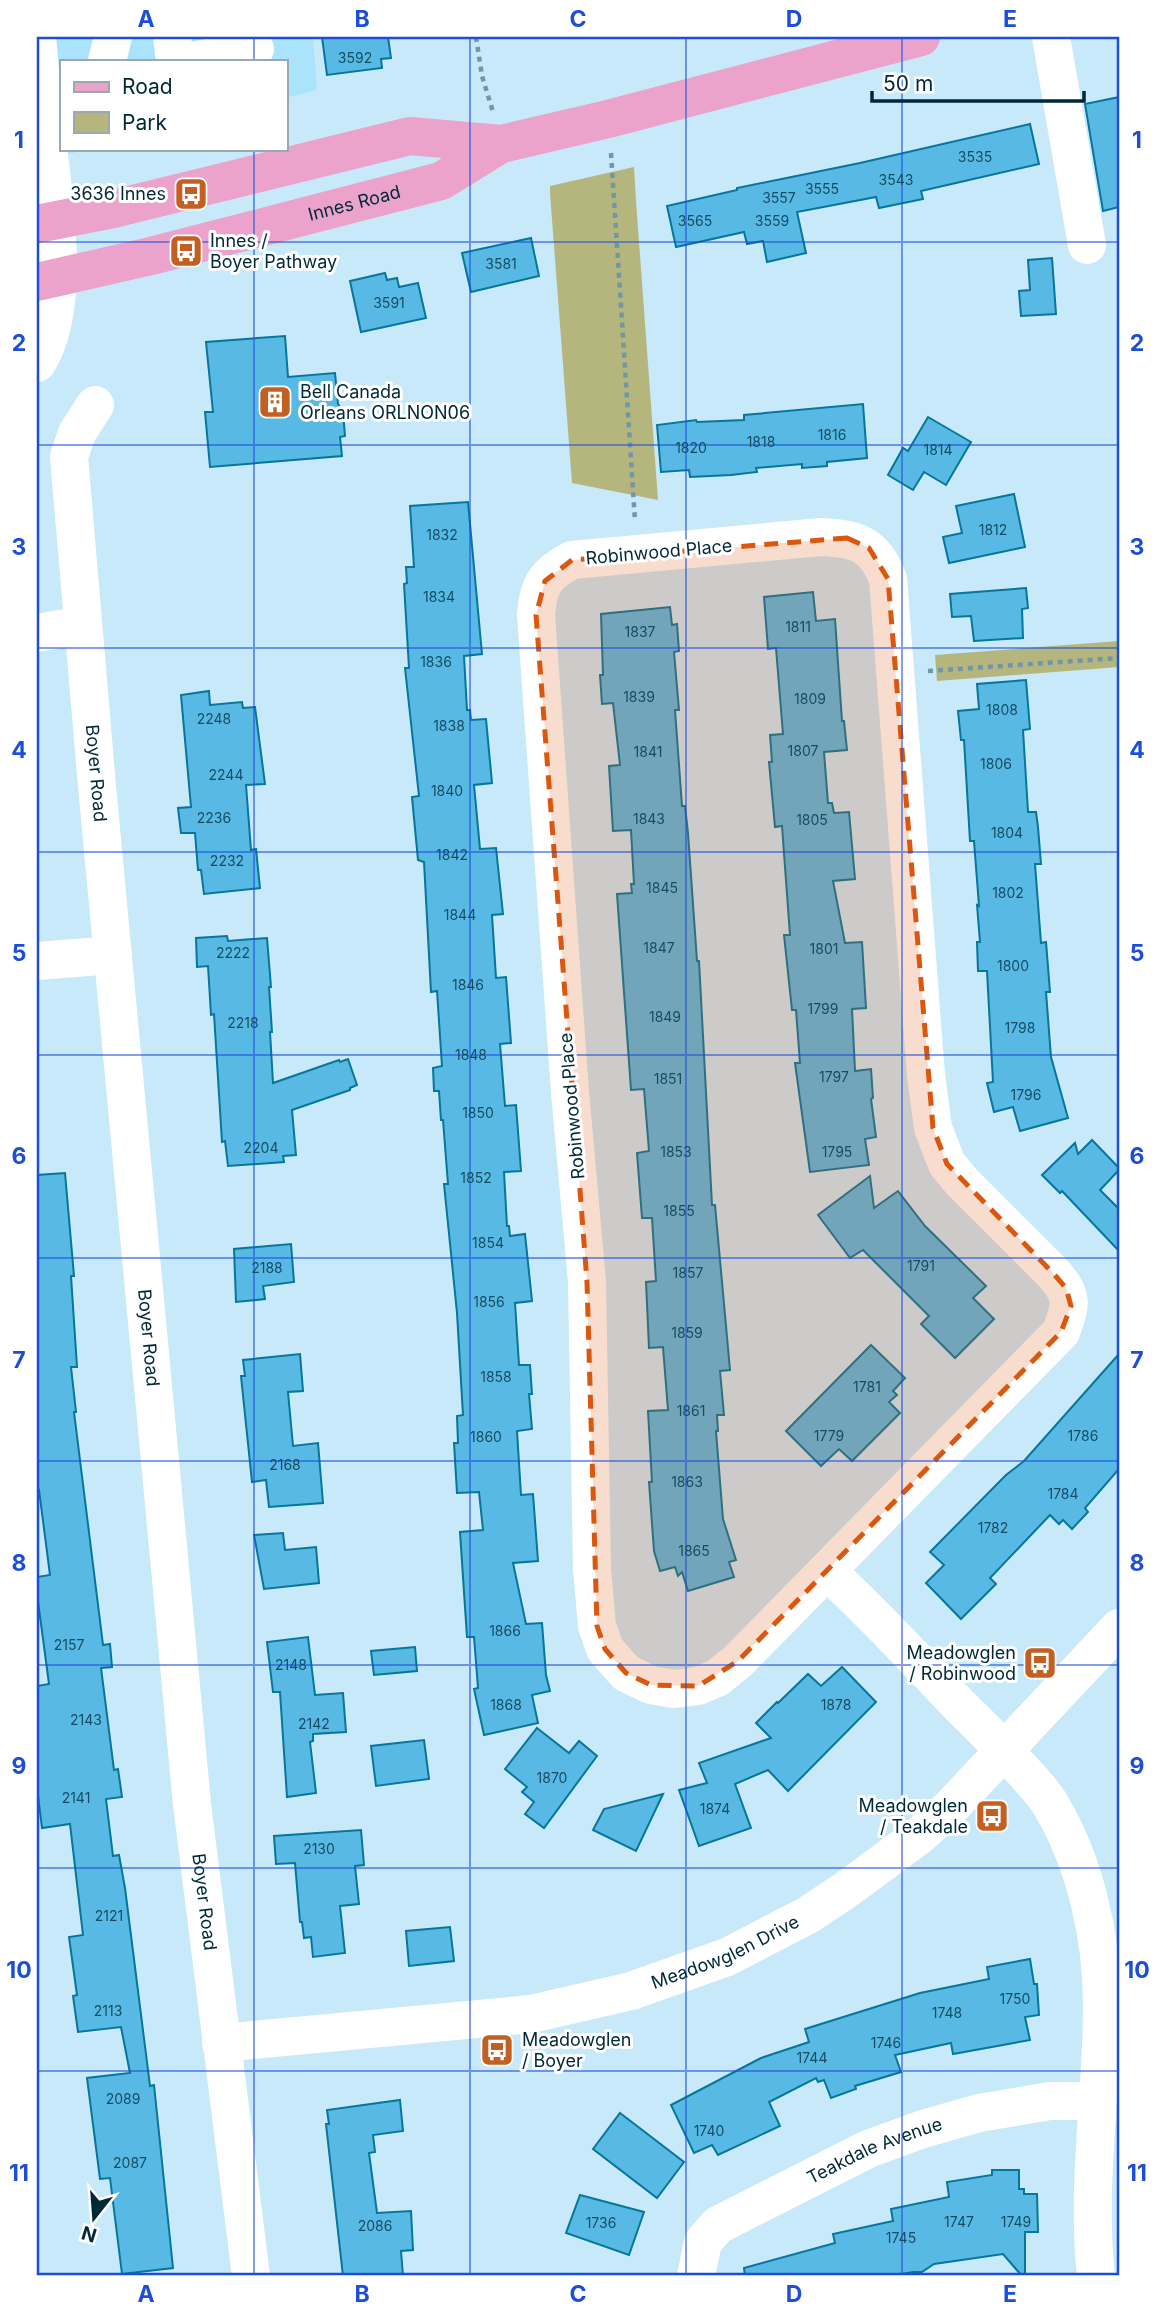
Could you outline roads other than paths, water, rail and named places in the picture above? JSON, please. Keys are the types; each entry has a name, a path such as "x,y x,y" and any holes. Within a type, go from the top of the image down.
{"main road":[{"name":"Innes Road","path":"46,222 113,209 410,136 501,144 608,119 921,37"},
{"name":"Innes Road","path":"47,280 164,253 441,181 501,144"}],"street":[{"path":"37,37 47,280 52,330 37,363"},
{"path":"107,60 113,37"},
{"path":"172,37 175,60"},
{"path":"1051,37 1087,244"},
{"path":"197,60 255,49"},
{"name":"Boyer Road","path":"95,405 77,433 69,457 83,625 190,1791 251,2276"},
{"name":"Robinwood Place","path":"821,537 847,538 869,548 882,563 888,579 926,1075 933,1128 947,1164 961,1182 1054,1273 1066,1288 1071,1306 1062,1332 828,1572 738,1661 717,1678 698,1686 674,1689 651,1685 626,1673 605,1648 597,1626 592,1569 587,1282 570,1092 536,615 537,597 544,580 572,559 821,537"},
{"path":"37,633 83,625"},
{"path":"37,961 113,954"},
{"path":"828,1572 1004,1751 1048,1801 1078,1863 1096,1931 1102,2001 1092,2175 1096,2276"},
{"name":"Meadowglen Drive","path":"221,2043 531,2014 631,1991 727,1957 808,1915 887,1861 951,1807 1119,1628"},
{"name":"Teakdale Avenue","path":"696,2276 703,2242 718,2225 868,2149 979,2113 1049,2101 1097,2101"}],"place":[{"name":"3636 Innes","path":"191,194"},
{"name":"Innes / Boyer Pathway","path":"186,251"},
{"name":"Bell Canada Orleans ORLNON06","path":"275,402"},
{"name":"Meadowglen / Robinwood","path":"1040,1663"},
{"name":"Meadowglen / Teakdale","path":"992,1816"},
{"name":"Meadowglen / Boyer","path":"497,2050"}]}
